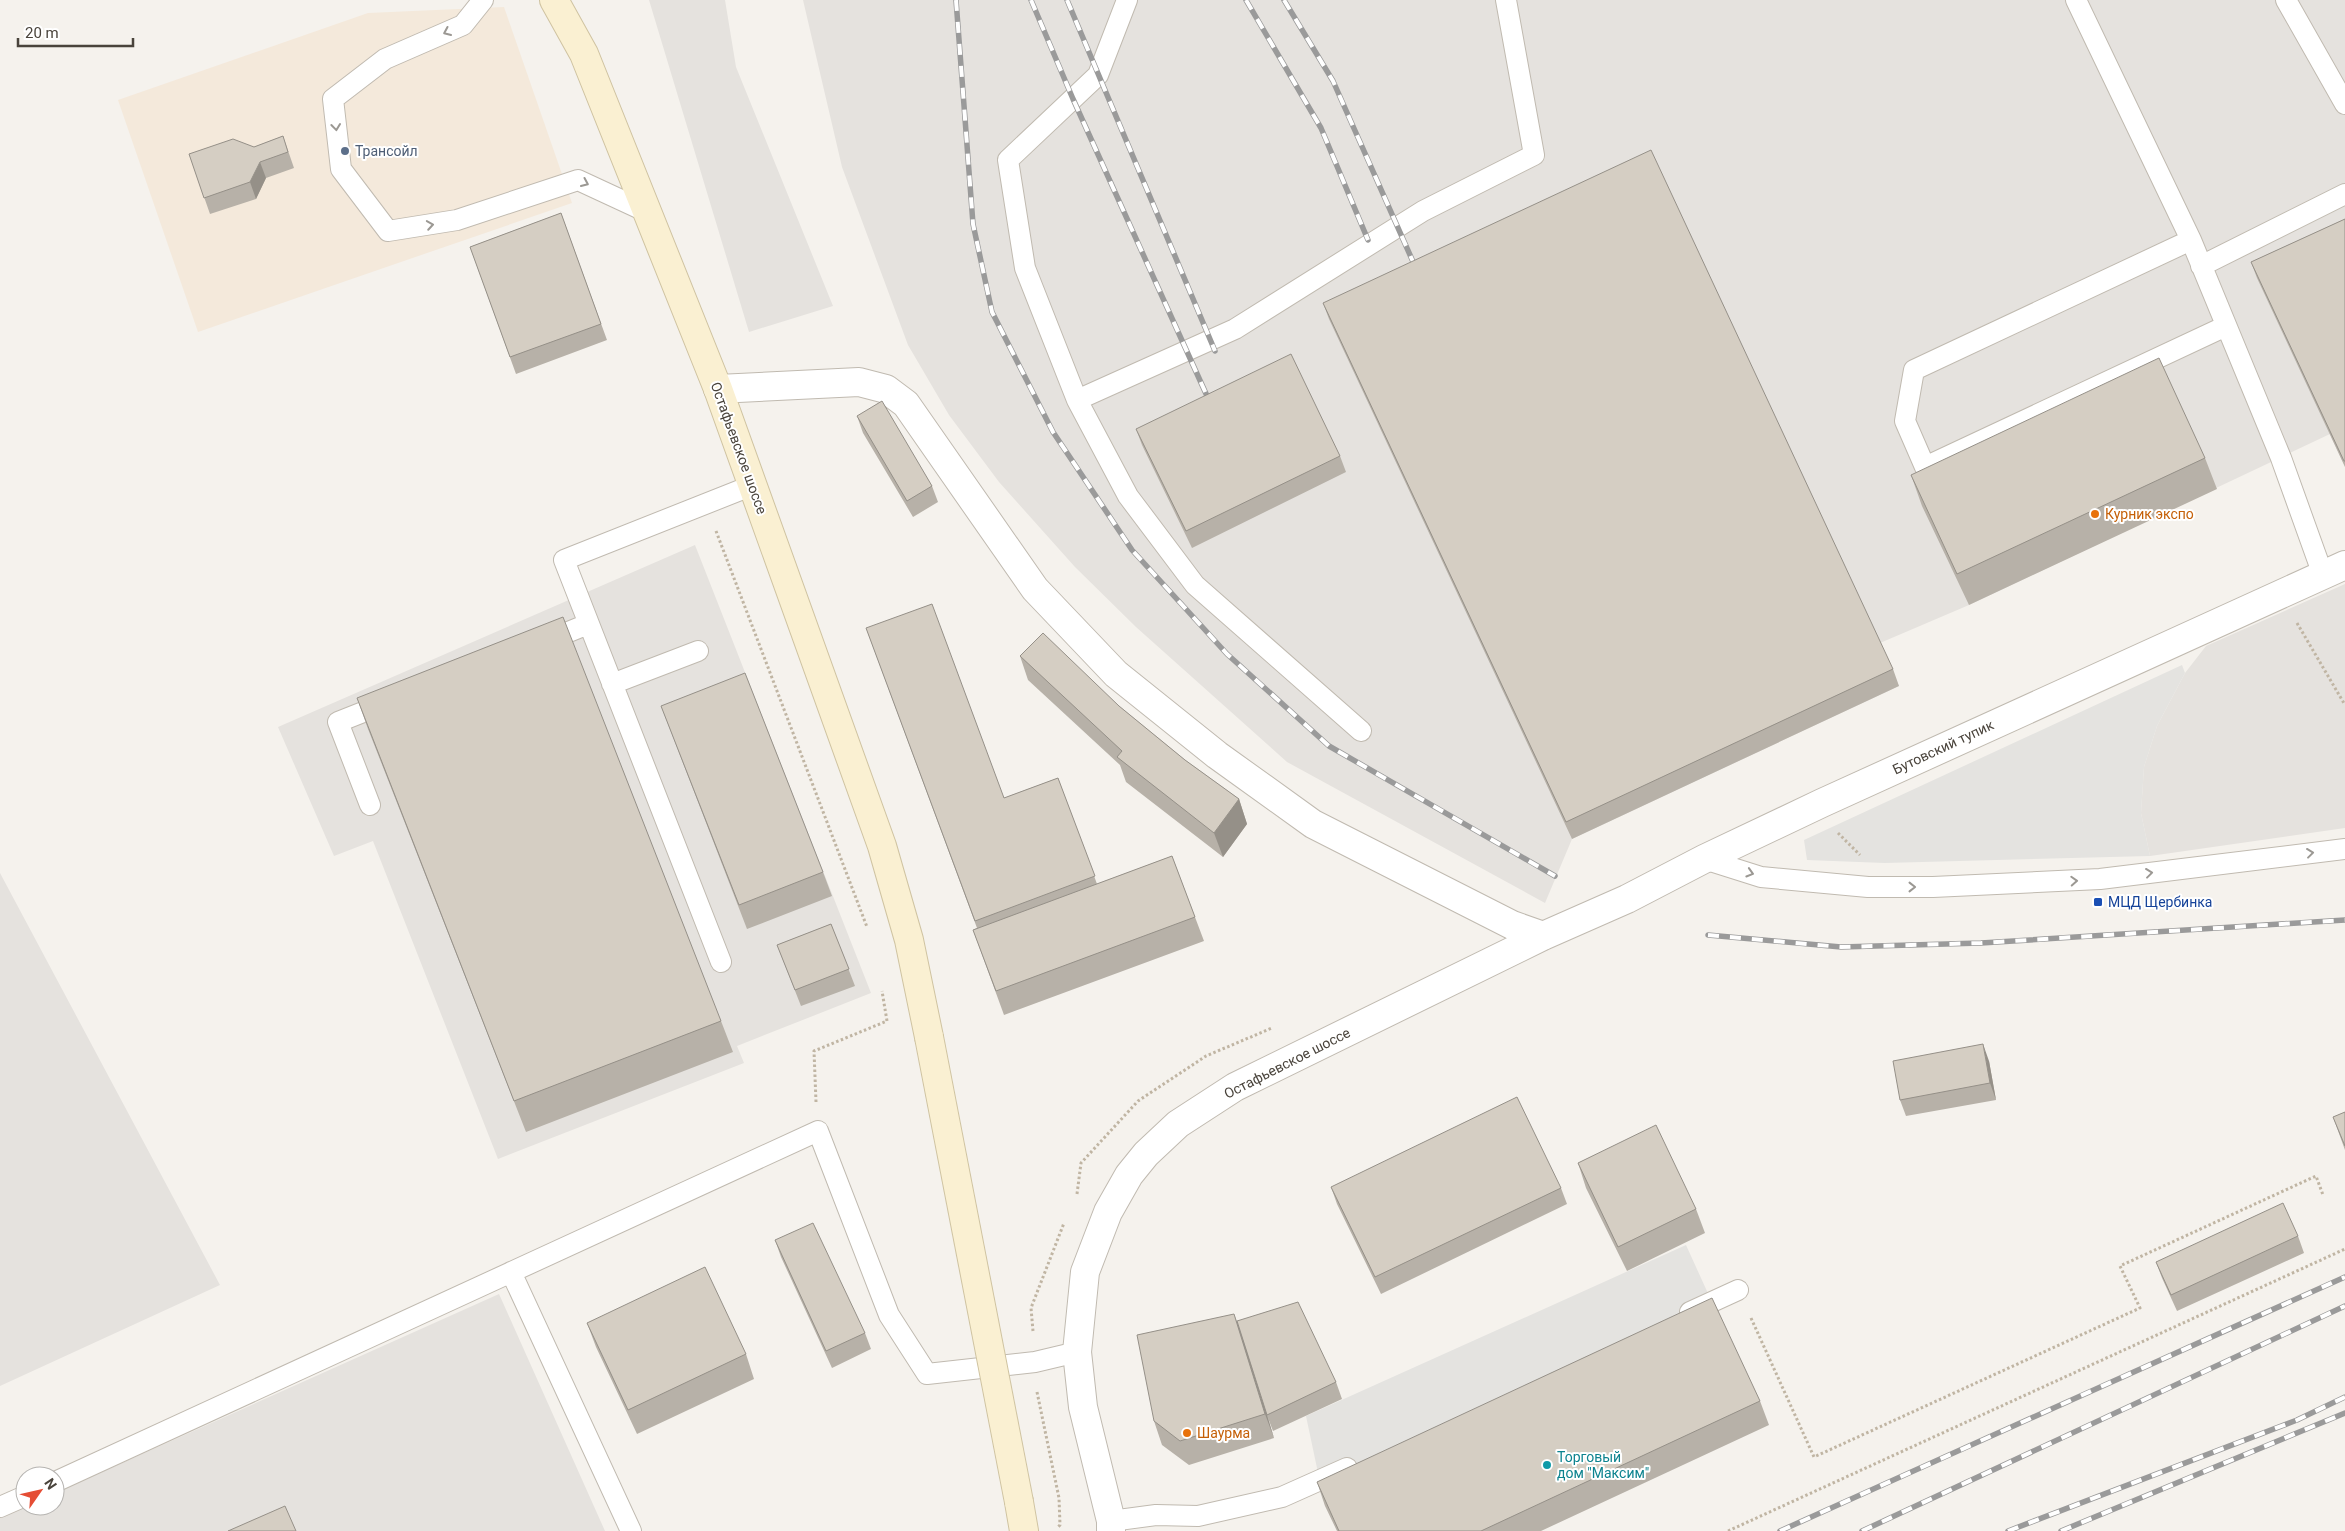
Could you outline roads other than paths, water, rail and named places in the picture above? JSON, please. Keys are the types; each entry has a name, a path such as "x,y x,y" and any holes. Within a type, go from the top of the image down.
{"main road":[{"name":"Остафьевское шоссе","path":"554,0 584,54 718,389 882,846 909,940 1024,1531"},
{"name":"Остафьевское шоссе","path":"571,0 584,54"}],"street":[{"path":"718,389 859,382 886,389 906,404 1035,589 1116,674 1217,754 1314,824 1512,925 1543,936"},
{"name":"Бутовский тупик","path":"1543,936 1627,899 1704,859 2060,693 2334,570"},
{"name":"Остафьевское шоссе","path":"1111,1526 1083,1407 1077,1352 1085,1272 1108,1212 1129,1175 1140,1161 1178,1124 1235,1087 1543,936"}],"lane":[{"path":"483,0 463,24 385,59 333,99 341,169 388,231 458,220 578,180 647,212"},
{"path":"1127,0 1098,75 1008,160 1025,268 1077,400 1128,496 1195,585 1361,731"},
{"path":"1077,400 1235,329 1423,211 1534,155 1506,0"},
{"path":"2076,0 2191,240 2281,458 2334,570"},
{"path":"2286,0 2345,104"},
{"path":"2202,266 2345,194"},
{"path":"2191,240 1914,370 1905,421 1925,467 2226,326"},
{"path":"721,962 564,560 753,485"},
{"path":"523,650 588,624"},
{"path":"612,684 698,650"},
{"path":"370,805 338,722 403,696"},
{"path":"1704,859 1761,877 1868,887 1933,887 2100,880 2345,849"},
{"path":"65,1477 818,1130 889,1315 926,1374 1035,1362 1077,1352"},
{"path":"511,1272 631,1531"},
{"path":"1676,1318 1738,1290"},
{"path":"1111,1526 1156,1514 1207,1523 1282,1498 1362,1461"},
{"path":"0,1507 15,1500"}],"railway":[{"path":"956,0 973,224 992,312 1053,432 1132,550 1227,654 1329,746 1555,876"},
{"path":"1031,0 1073,99 1212,407"},
{"path":"1067,0 1215,351"},
{"path":"1246,0 1321,128 1368,240"},
{"path":"1284,0 1333,81 1418,273"},
{"path":"1708,935 1841,947 1981,943 2345,920"},
{"path":"1780,1531 2345,1277"},
{"path":"1862,1531 2345,1306"},
{"path":"2008,1531 2297,1420 2345,1397"},
{"path":"2061,1531 2345,1413"}],"place":[{"name":"Трансойл","path":"345,151"},
{"name":"Курник экспо","path":"2095,514"},
{"name":"МЦД Щербинка","path":"2098,902"},
{"name":"Шаурма","path":"1187,1433"},
{"name":"Торговый дом \"Максим\"","path":"1547,1465"}]}
